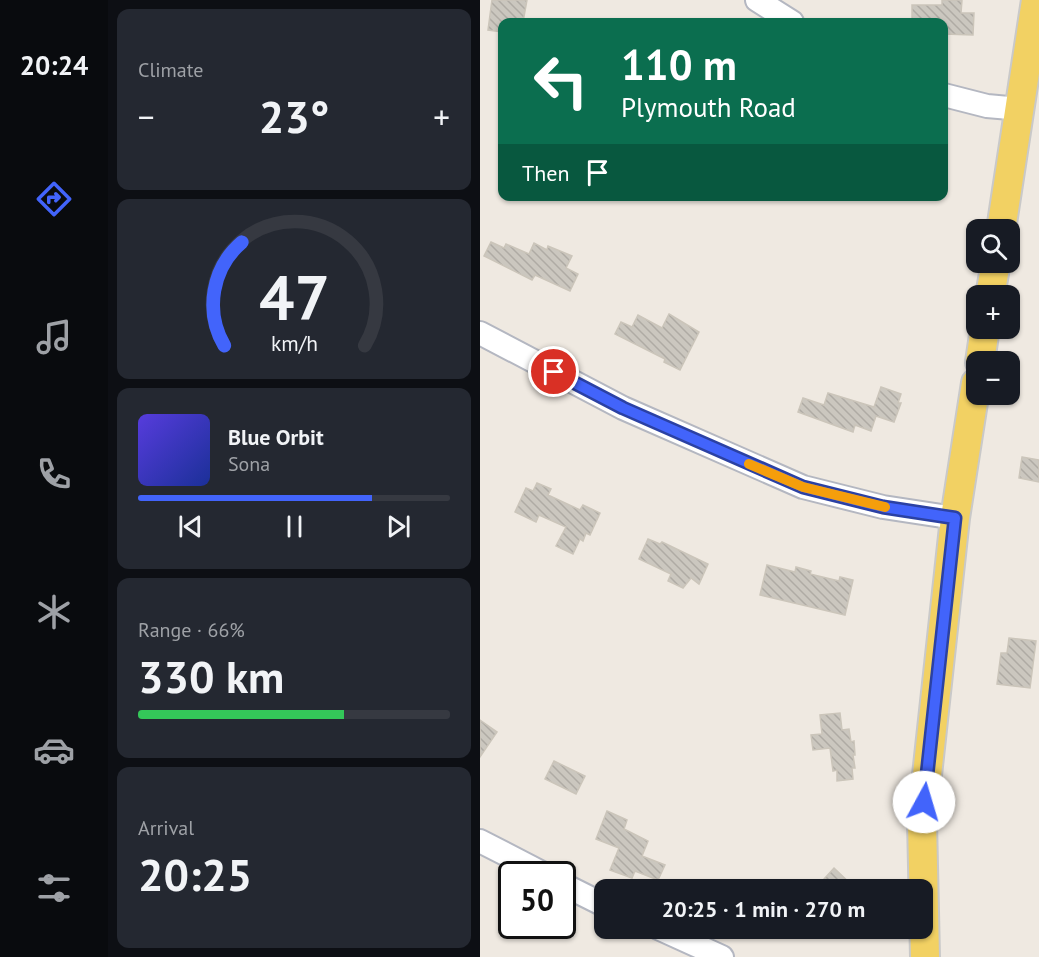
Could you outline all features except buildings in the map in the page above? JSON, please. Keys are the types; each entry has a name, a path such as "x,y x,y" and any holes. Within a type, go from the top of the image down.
{"main road":[{"path":"1003,219 1036,0"},
{"path":"925,957 922,821 955,518 973,405"}],"street":[{"path":"757,0 786,18"},
{"path":"948,96 987,106 1020,109"},
{"path":"480,333 623,408 803,487 883,507 955,518"},
{"path":"480,841 519,861"},
{"path":"576,891 594,900"},
{"path":"682,939 722,957"}],"slow traffic":[{"path":"749,464 803,487 885,507"}],"route":[{"path":"554,372 623,408 803,487 883,507 955,518 924,802"}]}
